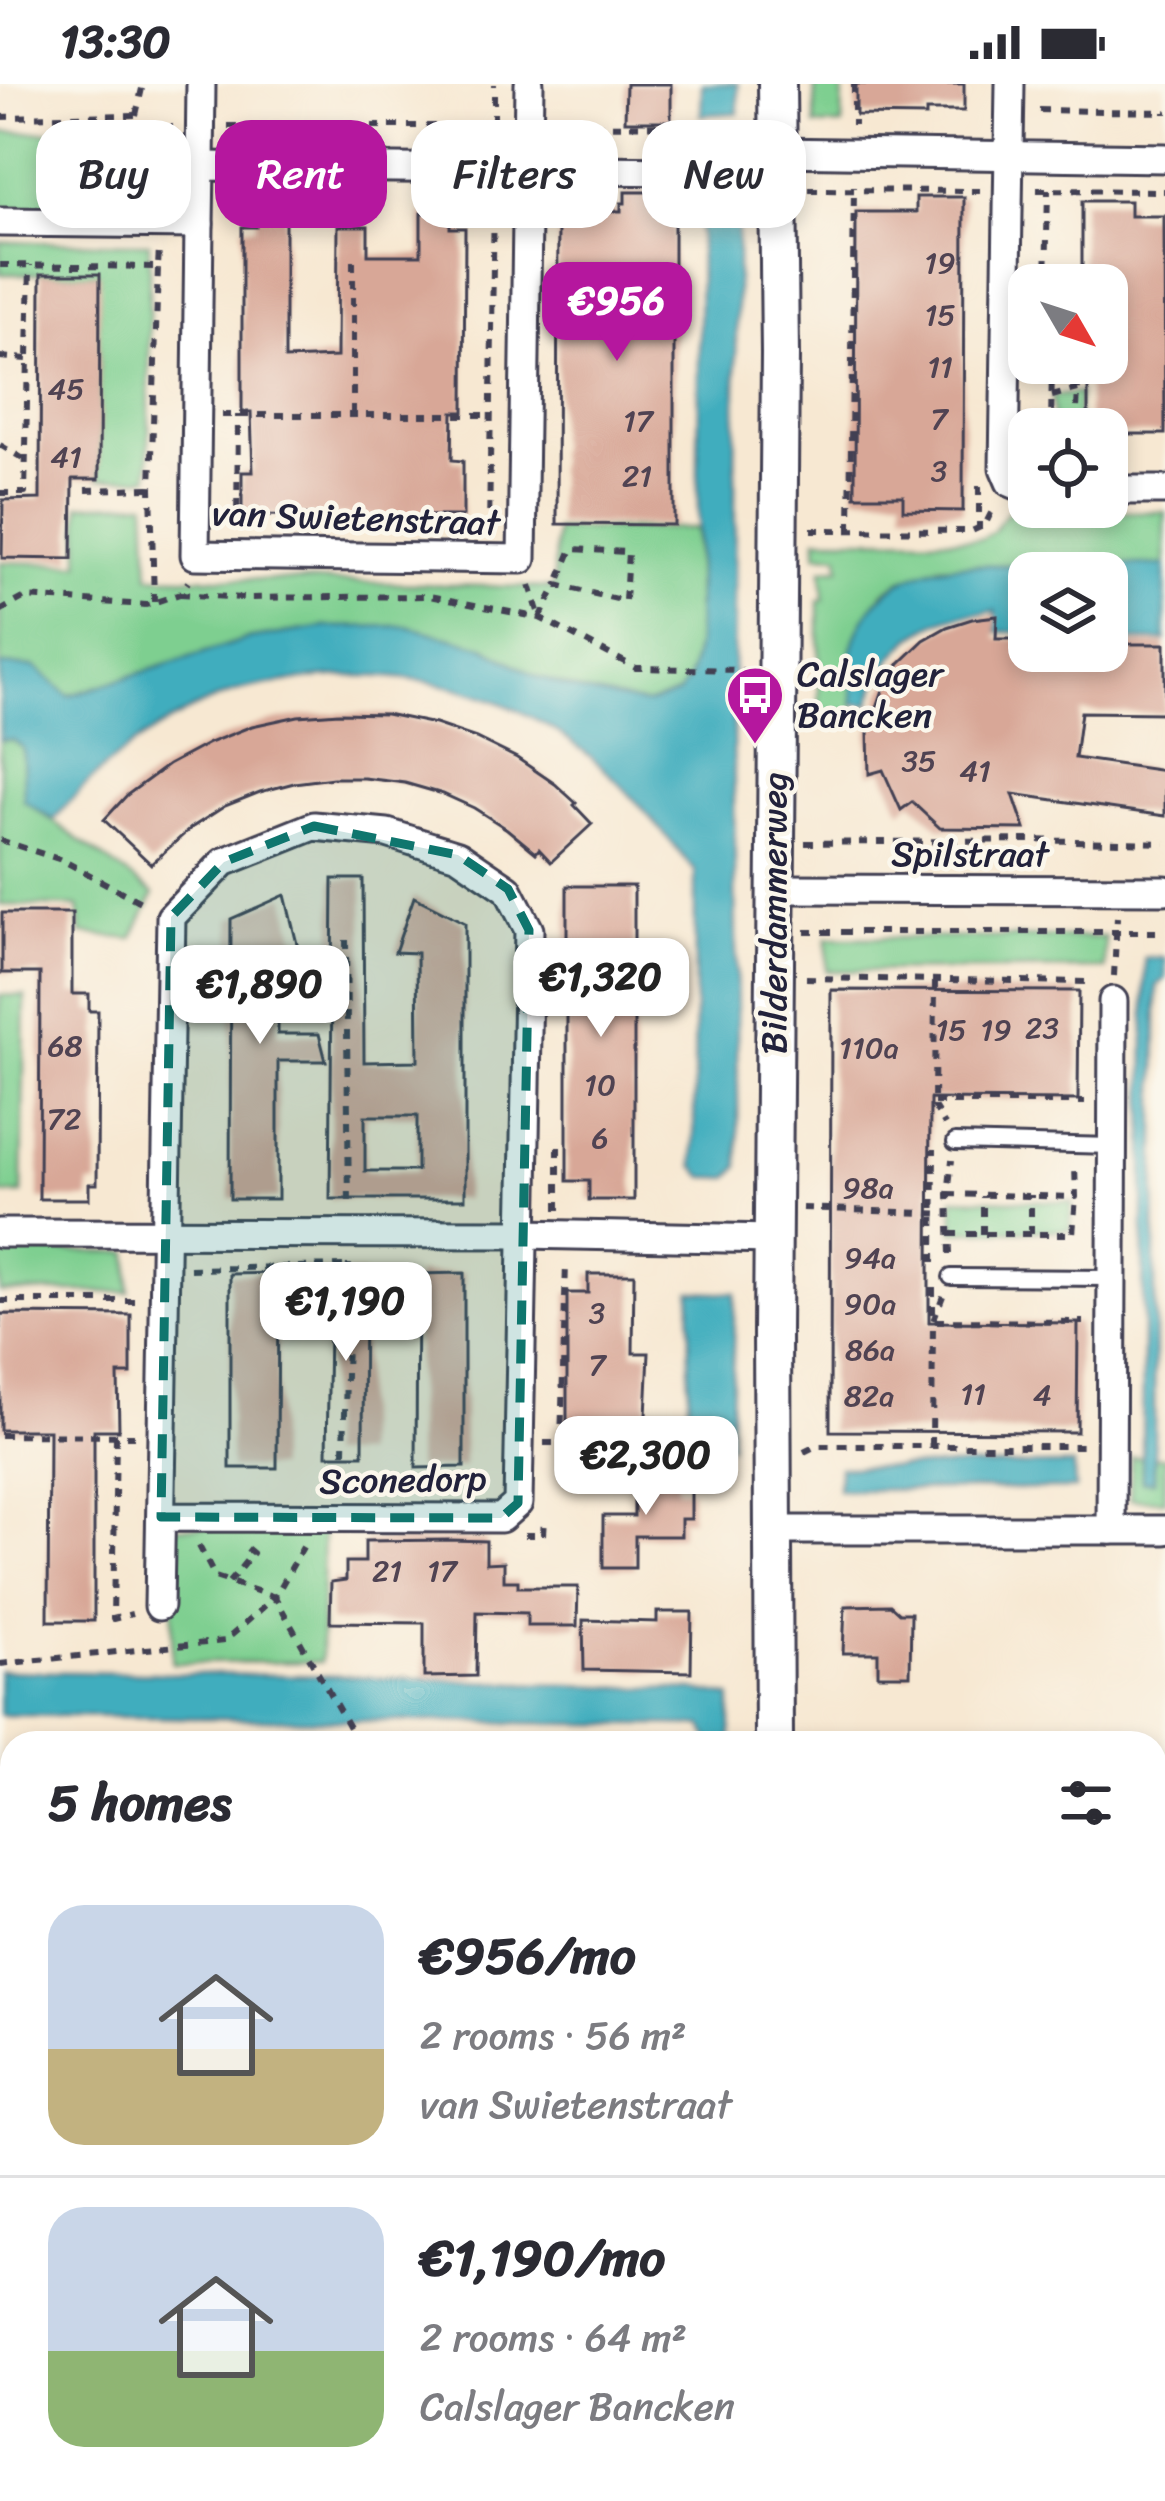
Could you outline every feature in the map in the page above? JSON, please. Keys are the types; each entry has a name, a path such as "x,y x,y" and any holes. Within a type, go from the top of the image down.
{"street":[{"name":"van Swietenstraat","path":"200,84 195,555 522,559 527,228"},
{"name":"van Swietenstraat","path":"528,120 529,84"},
{"name":"Bilderdammerweg","path":"776,120 777,84"},
{"path":"1008,472 1004,468 1010,97"},
{"path":"806,152 1165,158"},
{"path":"200,166 411,168"},
{"path":"0,222 199,224"},
{"name":"Bilderdammerweg","path":"773,1731 778,228"},
{"path":"1128,490 1165,490"},
{"name":"Sconedorp","path":"171,917 224,862 314,826 387,833 458,855 508,889 529,929 518,1503 500,1518 173,1518"},
{"name":"Spilstraat","path":"774,889 1165,890"},
{"path":"159,1606 173,1518 162,1436 171,917"},
{"path":"1102,992 1113,1102 1111,1530"},
{"path":"0,1233 567,1235 773,1223"},
{"path":"774,1530 1165,1530"}],"lane":[{"path":"955,1142 1113,1146"},
{"path":"950,1276 1112,1278"}],"path":[{"path":"143,84 134,128 411,126"},
{"path":"494,84 494,120"},
{"path":"850,530 854,84"},
{"path":"1010,97 1165,115"},
{"path":"0,117 136,115"},
{"path":"1046,264 1048,190"},
{"path":"489,559 492,228"},
{"path":"352,261 353,415"},
{"path":"0,493 25,493 30,265"},
{"path":"154,602 158,267"},
{"path":"0,357 28,359"},
{"path":"1052,384 1052,408"},
{"path":"1052,395 1078,389 1077,408"},
{"path":"196,415 524,414"},
{"path":"237,556 238,416"},
{"path":"0,445 27,461"},
{"path":"86,490 152,488"},
{"path":"801,530 980,530 1008,499"},
{"path":"540,618 572,549 628,552 625,601 557,585"},
{"path":"180,594 195,572 195,555"},
{"path":"0,611 25,597 146,605 180,594 429,596 540,618 636,668 751,670"},
{"path":"0,840 62,860 171,917"},
{"path":"802,843 1165,843"},
{"path":"802,932 1165,932"},
{"path":"774,978 934,980 1102,992"},
{"path":"932,1446 934,980"},
{"path":"934,1105 1113,1102"},
{"path":"933,1321 950,1276 948,1194 955,1142 934,1105"},
{"path":"519,1443 561,1443 567,1235 558,1210 558,1138"},
{"path":"949,1234 1072,1234 1075,1145"},
{"path":"948,1194 1076,1197"},
{"path":"983,1194 983,1234"},
{"path":"1031,1196 1031,1234"},
{"path":"773,1223 949,1214"},
{"path":"165,1270 349,1266"},
{"path":"0,1301 164,1301"},
{"path":"933,1321 1112,1323"},
{"path":"0,1435 162,1436"},
{"path":"116,1436 113,1619 159,1606"},
{"path":"798,1454 816,1446 1111,1446"},
{"path":"0,1664 225,1642 275,1597 319,1517"},
{"path":"173,1518 215,1577 275,1597 351,1731"},
{"path":"229,1582 253,1553 232,1534"},
{"path":"206,1560 219,1547"}],"highlighted area":[{"path":"314,826 458,855 508,889 529,930 518,1503 501,1518 161,1517 171,917 224,862"}],"green space":[{"path":"815,84 843,84 842,125 815,126"},
{"path":"0,132 36,132 36,210 0,209"},
{"path":"0,242 149,243 149,477 99,479 99,274 0,274"},
{"path":"1079,393 1078,408 1053,408 1052,396"},
{"path":"146,502 149,576 553,588 556,530 696,528 697,644 689,679 678,694 646,704 584,692 536,676 482,646 325,627 247,639 68,696 35,667 0,665 0,562 80,564 80,505"},
{"path":"1007,512 1008,528 1128,528 1128,512 1165,512 1165,565 1128,565 1128,552 1008,552 1008,565 940,566 902,580 883,592 871,609 852,675 854,712 819,711 822,569 840,568 839,555 817,554 817,538 981,539 994,531"},
{"path":"0,740 13,740 23,748 25,801 154,894 132,939 81,934 78,907 0,905"},
{"path":"1105,937 1105,969 827,971 827,938"},
{"path":"0,995 25,996 22,1194 0,1194"},
{"path":"953,1198 1072,1202 1070,1230 954,1231"},
{"path":"0,1251 129,1252 129,1292 0,1292"},
{"path":"1131,1457 1165,1457 1165,1500 1130,1499"},
{"path":"323,1524 321,1662 172,1663 174,1527"}],"water":[{"path":"702,84 738,84 738,113 701,115"},
{"path":"700,228 738,228 733,711 739,1166 729,1178 704,1177 694,1166 695,871 612,777 554,730 488,698 418,680 347,676 274,684 229,694 156,730 111,762 54,820 24,801 23,748 13,740 0,740 0,665 35,667 69,696 247,639 325,627 406,626 482,646 536,676 583,692 646,704 678,694 689,679 697,644"},
{"path":"1008,565 1008,632 996,632 995,611 932,625 897,652 870,704 854,704 852,653 869,612 893,587 942,567"},
{"path":"1128,565 1165,565 1165,641 1128,641"},
{"path":"1145,958 1165,958 1165,979 1157,986 1154,1481 1142,1481"},
{"path":"691,1291 735,1293 730,1445 687,1445"},
{"path":"1074,1465 1075,1489 838,1490 839,1467"},
{"path":"0,1671 346,1676 696,1690 731,1697 731,1731 705,1731 703,1726 0,1715"}],"building":[{"path":"626,84 671,84 671,120 625,121"},
{"path":"856,84 964,84 964,111 856,115"},
{"path":"625,192 642,192 642,228 674,228 674,525 557,524 558,228 618,228 618,211 625,203"},
{"path":"916,197 964,197 963,511 903,510 903,496 855,496 856,212 916,212"},
{"path":"1082,201 1130,201 1130,216 1164,216 1165,434 1128,434 1128,408 1088,408 1088,386 1128,384 1128,264 1082,264"},
{"path":"242,228 285,228 285,359 337,357 338,228 368,228 368,255 421,255 421,228 465,228 464,412 453,412 452,460 463,461 463,516 242,515 242,472 253,472 251,412 242,412"},
{"path":"41,274 100,274 99,479 73,479 72,559 2,558 3,500 40,499"},
{"path":"997,616 996,639 1008,639 1008,672 1128,672 1128,644 1165,644 1165,713 1081,712 1075,758 1165,771 1165,816 1013,794 1025,829 940,828 912,802 901,810 883,770 869,774 868,733 883,690 900,663 924,640 972,619"},
{"path":"339,713 386,714 476,738 555,784 592,824 551,862 539,849 536,853 474,808 443,794 364,778 294,783 225,806 191,828 151,864 104,820 127,795 209,743 252,726"},
{"path":"333,879 363,879 364,1062 418,1061 417,953 395,952 414,897 465,923 465,1199 330,1199","holes":["365,1116 417,1116 417,1171 365,1171"]},
{"path":"567,886 634,886 634,1200 589,1200 589,1181 567,1181"},
{"path":"285,895 299,952 278,952 278,1034 319,1034 326,1061 278,1061 278,1199 230,1199 231,919"},
{"path":"2,913 72,913 72,994 89,994 89,1011 98,1011 97,1184 89,1184 89,1199 39,1199 40,973 2,973"},
{"path":"831,990 1079,991 1078,1100 930,1099 929,1280 929,1322 1078,1323 1077,1432 830,1431"},
{"path":"278,1273 277,1468 230,1468 230,1274"},
{"path":"364,1273 363,1455 327,1455 329,1329 324,1329 324,1302 330,1302 330,1274"},
{"path":"464,1273 464,1467 416,1468 417,1274"},
{"path":"588,1274 634,1274 633,1353 649,1353 645,1436 638,1445 567,1446 567,1293 588,1293"},
{"path":"0,1314 131,1315 131,1374 118,1374 119,1430 94,1430 94,1621 48,1621 49,1430 0,1430"},
{"path":"634,1474 677,1475 677,1489 691,1489 691,1519 681,1519 681,1536 635,1536 635,1568 603,1568 603,1516 634,1516"},
{"path":"365,1541 486,1541 486,1563 504,1562 504,1581 518,1581 518,1587 578,1587 577,1626 527,1626 527,1613 477,1612 476,1676 424,1677 424,1623 330,1622 331,1582 346,1580 346,1562 365,1562"},
{"path":"890,1605 899,1613 911,1613 910,1675 878,1675 878,1653 843,1653 845,1606"},
{"path":"657,1612 692,1612 691,1672 584,1670 583,1620 657,1622"}],"place":[{"name":"Calslager Bancken","path":"755,746"}]}
